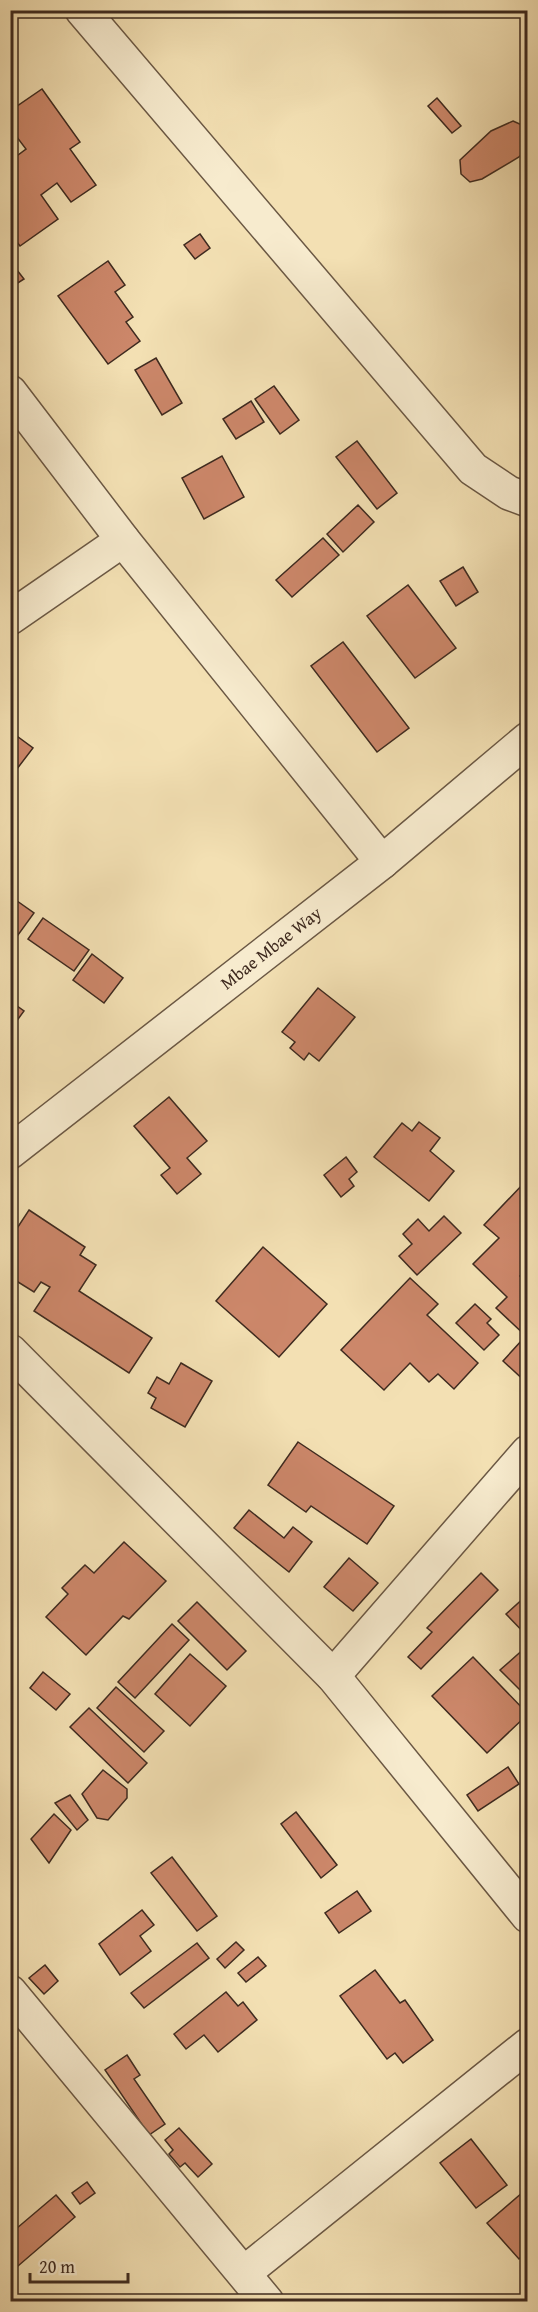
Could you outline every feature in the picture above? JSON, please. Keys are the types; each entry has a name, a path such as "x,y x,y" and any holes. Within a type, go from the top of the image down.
{"street":[{"path":"81,10 473,469 509,494 528,500"},
{"path":"10,392 123,540 382,862"},
{"path":"10,618 123,540"},
{"name":"Mbae Mbae Way","path":"10,1152 382,862 528,739"},
{"path":"10,1351 333,1676 528,1916"},
{"path":"333,1676 528,1452"},
{"path":"10,1992 267,2301"},
{"path":"244,2273 528,2045"}],"building":[{"path":"42,89 80,142 70,149 96,185 71,202 57,183 41,195 58,219 20,246 10,233 10,153 14,158 26,149 10,128 10,111"},
{"path":"437,98 461,126 452,133 428,106"},
{"path":"513,121 522,125 528,133 528,147 519,157 482,179 470,182 461,174 460,160 491,131"},
{"path":"200,234 210,248 195,259 184,245"},
{"path":"10,261 24,279 10,288"},
{"path":"108,261 125,285 115,292 133,317 126,322 140,341 108,364 58,296"},
{"path":"156,358 182,403 162,415 135,370"},
{"path":"274,386 299,420 280,434 255,399"},
{"path":"251,401 264,422 236,439 223,419"},
{"path":"357,441 397,493 377,509 336,457"},
{"path":"222,456 244,497 204,519 182,478"},
{"path":"358,505 374,522 343,552 327,534"},
{"path":"323,538 339,555 292,597 276,580"},
{"path":"463,567 478,592 456,606 440,581"},
{"path":"408,585 456,648 415,678 367,616"},
{"path":"343,642 409,728 377,752 311,666"},
{"path":"10,731 33,748 10,778"},
{"path":"10,896 34,913 10,946"},
{"path":"43,918 89,950 74,971 28,939"},
{"path":"92,954 123,978 104,1003 73,980"},
{"path":"318,988 355,1017 319,1061 309,1053 304,1060 290,1048 295,1042 282,1032"},
{"path":"10,1001 24,1011 10,1030"},
{"path":"169,1097 207,1141 187,1158 201,1174 177,1194 161,1175 170,1168 134,1126"},
{"path":"419,1122 440,1138 430,1151 454,1171 429,1201 374,1157 402,1123 412,1131"},
{"path":"346,1157 357,1172 349,1179 354,1186 341,1197 324,1175"},
{"path":"524,1183 528,1187 528,1269 520,1276 528,1283 528,1338 496,1308 507,1297 473,1264 499,1238 484,1225"},
{"path":"29,1210 85,1247 80,1255 96,1265 79,1291 152,1338 129,1373 34,1311 50,1287 41,1282 34,1292 10,1277 10,1239"},
{"path":"444,1216 461,1233 417,1275 399,1256 412,1244 403,1234 418,1219 429,1231"},
{"path":"263,1247 327,1304 279,1357 216,1301"},
{"path":"410,1278 438,1304 427,1315 478,1363 454,1389 438,1374 429,1382 410,1363 384,1390 341,1350"},
{"path":"475,1304 491,1319 487,1323 499,1335 484,1350 456,1323"},
{"path":"522,1340 528,1345 528,1384 503,1361"},
{"path":"181,1363 212,1381 185,1427 151,1408 156,1398 148,1393 157,1377 169,1384"},
{"path":"298,1442 394,1506 367,1544 311,1506 306,1512 268,1485"},
{"path":"249,1510 284,1538 293,1527 312,1542 289,1572 234,1528"},
{"path":"124,1542 166,1581 129,1619 123,1616 86,1655 46,1617 68,1594 62,1588 85,1565 94,1573"},
{"path":"349,1558 378,1583 353,1611 324,1587"},
{"path":"481,1573 498,1590 421,1669 408,1657 432,1632 427,1628"},
{"path":"526,1596 528,1597 528,1637 506,1614"},
{"path":"197,1602 246,1651 227,1670 178,1621"},
{"path":"172,1624 189,1640 135,1698 118,1682"},
{"path":"526,1647 528,1649 528,1698 500,1670"},
{"path":"190,1654 226,1686 190,1726 155,1694"},
{"path":"473,1657 528,1714 487,1753 432,1696"},
{"path":"43,1672 70,1694 56,1710 30,1688"},
{"path":"116,1687 164,1731 144,1752 97,1708"},
{"path":"89,1708 147,1763 128,1783 70,1727"},
{"path":"508,1767 519,1784 478,1811 467,1795"},
{"path":"103,1770 127,1789 127,1798 108,1820 97,1818 82,1794"},
{"path":"70,1795 88,1820 77,1830 55,1803"},
{"path":"296,1812 337,1865 321,1878 281,1824"},
{"path":"54,1814 71,1830 49,1863 31,1839"},
{"path":"172,1857 217,1916 197,1931 151,1873"},
{"path":"357,1891 371,1911 339,1933 325,1913"},
{"path":"142,1910 154,1925 140,1936 151,1951 120,1975 99,1944"},
{"path":"236,1942 244,1950 225,1968 217,1959"},
{"path":"197,1943 209,1958 144,2008 131,1993"},
{"path":"258,1957 266,1966 246,1982 238,1973"},
{"path":"45,1965 58,1981 44,1994 29,1978"},
{"path":"375,1970 400,2003 405,2000 433,2040 403,2063 395,2053 387,2059 340,1996"},
{"path":"226,1992 238,2006 243,2002 257,2020 218,2052 204,2035 186,2049 174,2034"},
{"path":"127,2055 140,2075 134,2079 165,2124 149,2135 105,2070"},
{"path":"179,2128 212,2164 198,2177 185,2163 180,2167 169,2154 173,2150 165,2140"},
{"path":"471,2139 507,2185 476,2208 440,2163"},
{"path":"87,2182 95,2193 80,2204 72,2193"},
{"path":"523,2192 528,2198 528,2251 519,2259 487,2223"},
{"path":"56,2195 75,2217 11,2272 10,2234"}]}
